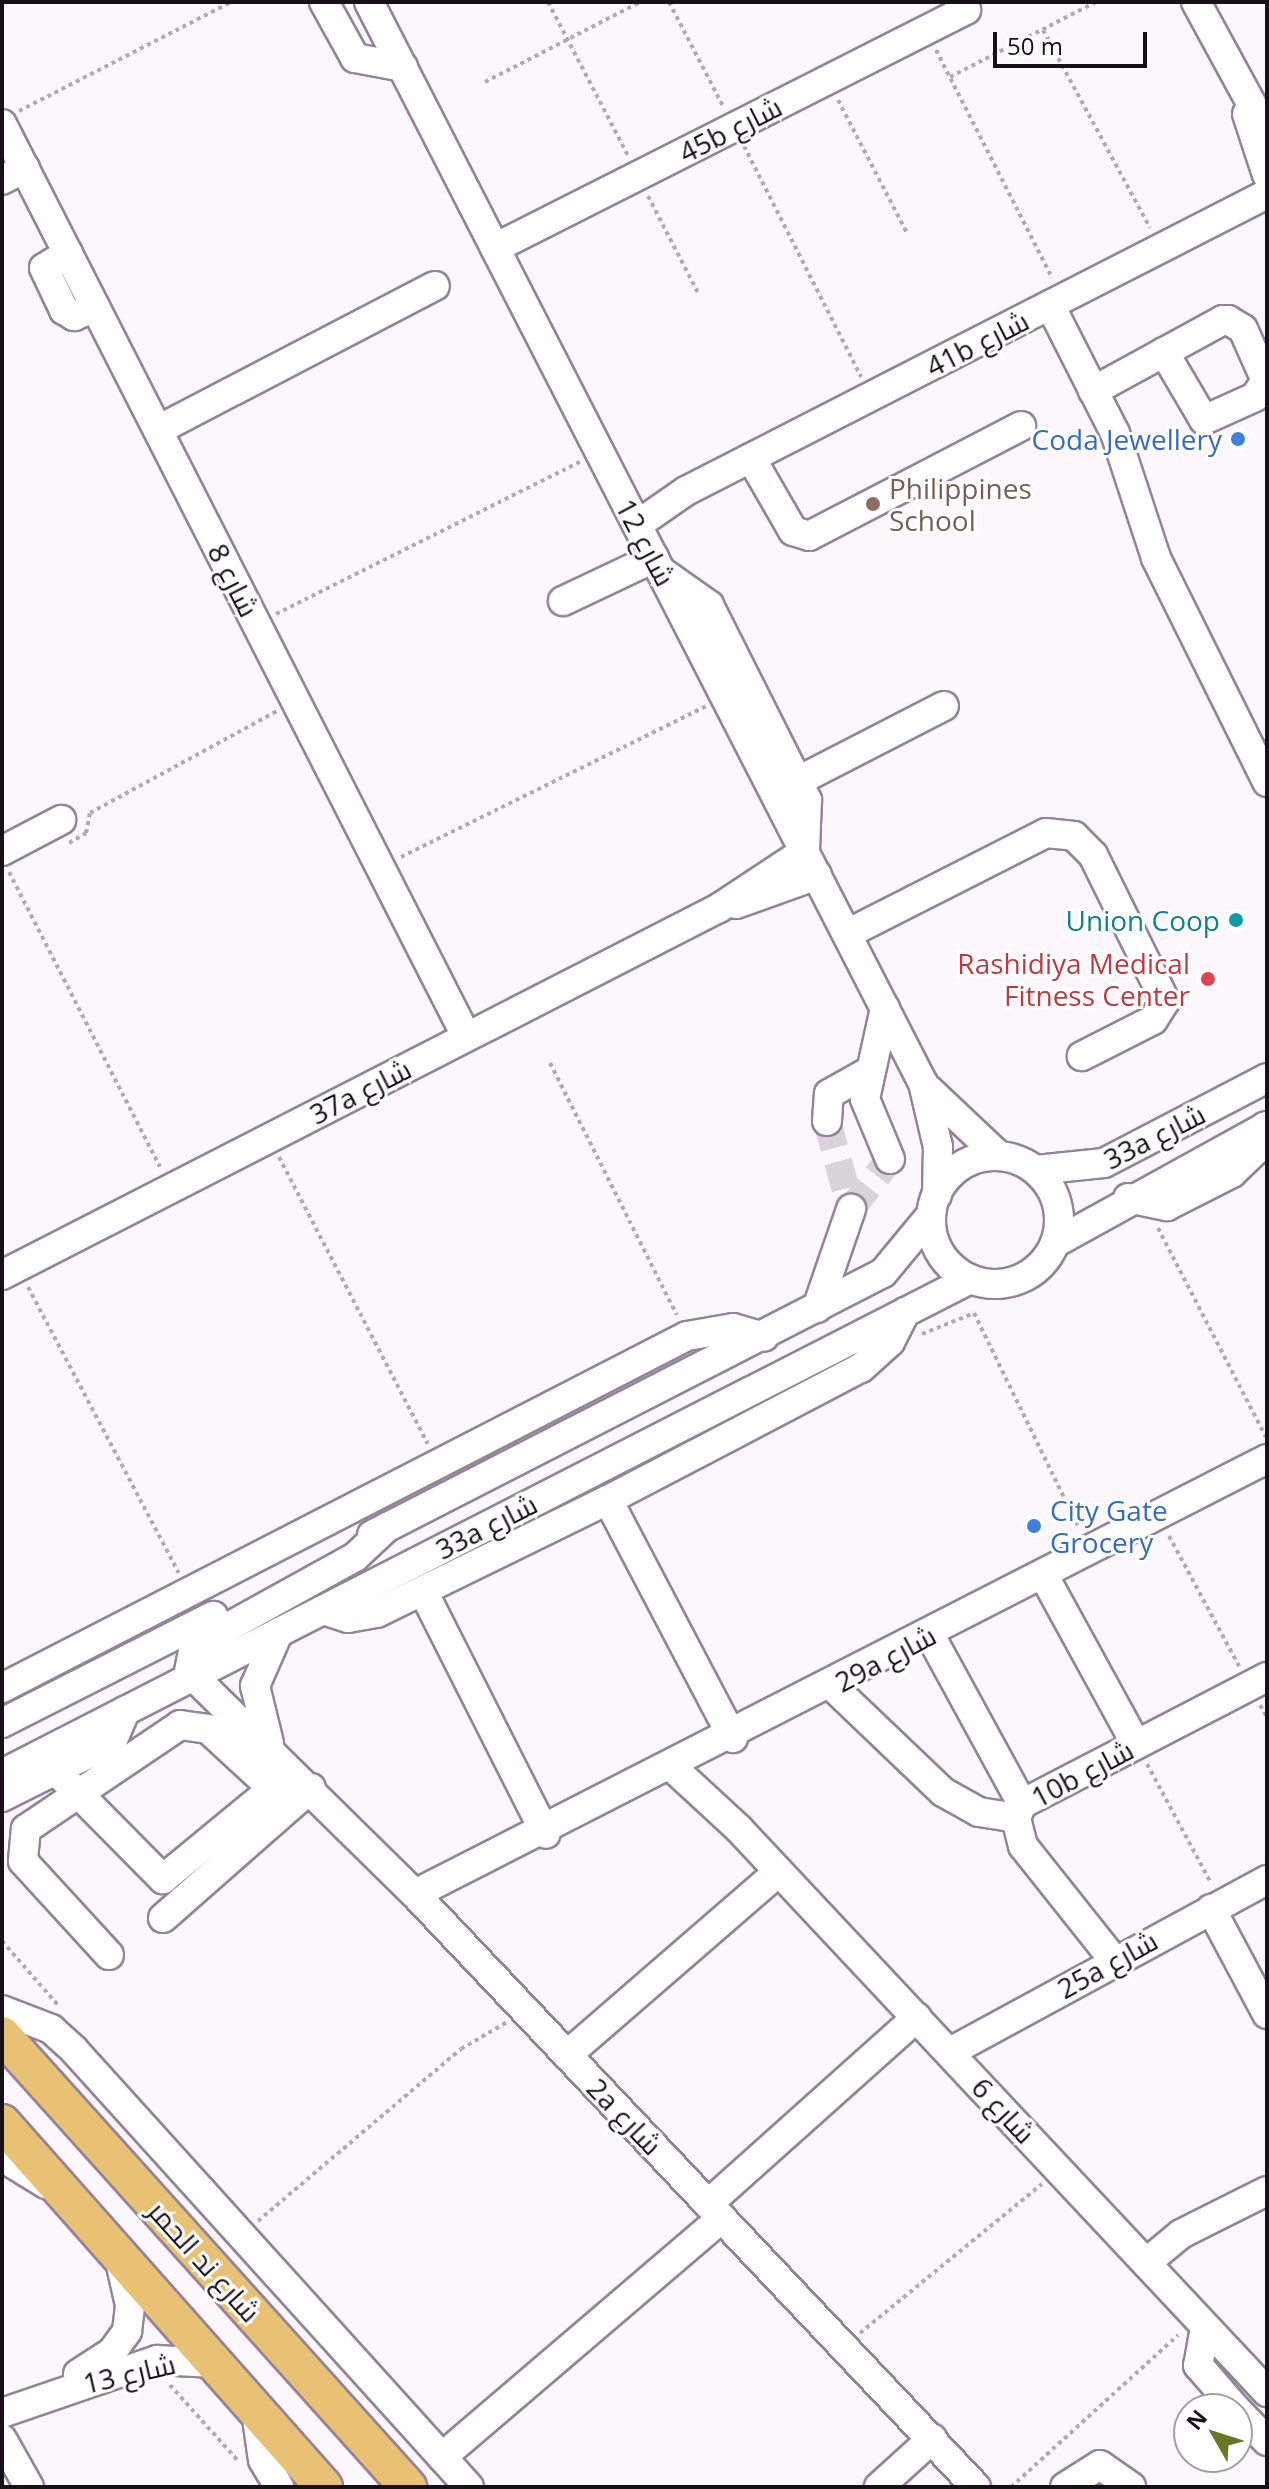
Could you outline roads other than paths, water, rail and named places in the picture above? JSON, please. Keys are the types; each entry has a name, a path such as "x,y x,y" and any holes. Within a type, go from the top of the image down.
{"main road":[{"name":"شارع ند الحمر","path":"2,2035 408,2487"},
{"path":"2,2123 324,2487"}],"street":[{"path":"324,2 355,58 403,67"},
{"name":"شارع 12","path":"369,2 923,1083 938,1147 934,1205"},
{"path":"1196,2 1244,97 1267,132"},
{"name":"45b شارع","path":"495,248 966,10"},
{"path":"1244,97 1267,175"},
{"name":"شارع 8","path":"9,118 13,174 68,253 466,1036"},
{"name":"41b شارع","path":"633,518 1267,194"},
{"path":"158,430 435,286"},
{"path":"1056,302 1156,558 1267,782"},
{"path":"1093,391 1164,352"},
{"path":"751,458 793,531 809,536 1021,426"},
{"path":"563,601 658,564 709,605 809,808 811,863"},
{"path":"798,781 944,706"},
{"path":"2,851 55,824"},
{"path":"847,934 1046,833 1074,836 1093,855 1165,1001 1153,1020 1082,1056"},
{"name":"37a شارع","path":"10,1271 466,1036 811,863"},
{"path":"885,1008 870,1071 867,1107 890,1159"},
{"path":"827,1121 829,1094 870,1071"},
{"name":"33a شارع","path":"1036,1170 1104,1163 1267,1078"},
{"name":"شارع 12","path":"923,1083 999,1156"},
{"name":"33a شارع","path":"1055,1243 1137,1202 1266,1126"},
{"path":"999,1156 1036,1170 1057,1204 1055,1243 1043,1263 1015,1281 970,1279 940,1253 934,1205 957,1169 999,1156"},
{"name":"33a شارع","path":"2,1723 764,1337 883,1273 934,1205"},
{"path":"817,1308 851,1209"},
{"name":"33a شارع","path":"2,1774 970,1279"},
{"path":"323,1610 363,1617 608,1500 861,1368 890,1342 905,1312"},
{"path":"2,1688 440,1469 687,1336 733,1328 764,1337"},
{"name":"29a شارع","path":"422,1902 502,1856 1267,1459"},
{"path":"608,1500 733,1738"},
{"path":"192,1676 186,1658 194,1646 355,1557 387,1527"},
{"path":"1044,1576 1136,1744"},
{"path":"423,1591 546,1834"},
{"name":"2a شارع","path":"271,1747 255,1686 278,1633"},
{"path":"832,1686 943,1792 979,1812 1019,1811 930,1635"},
{"name":"2a شارع","path":"192,1676 271,1747 422,1902 976,2487"},
{"name":"10b شارع","path":"1113,1959 1023,1846 1019,1811 1136,1744 1258,1681"},
{"path":"109,1955 20,1853 26,1829 66,1782 112,1742 125,1711"},
{"path":"2,1797 66,1782 180,1725 208,1729 273,1789"},
{"name":"شارع 6","path":"681,1764 778,1872 1267,2392"},
{"path":"66,1782 163,1879 273,1789 303,1779"},
{"path":"163,1918 303,1779"},
{"path":"567,2055 778,1872"},
{"name":"25a شارع","path":"950,2052 1113,1959 1267,1880"},
{"path":"1216,1906 1267,2014"},
{"path":"2,2010 63,2039 469,2487"},
{"path":"442,2457 715,2211 917,2017"},
{"path":"2,2157 67,2197"},
{"path":"1146,2263 1181,2234 1267,2191"},
{"name":"شارع 13","path":"45,2394 121,2342 130,2305 119,2256"},
{"path":"1201,2322 1198,2365 1222,2393"},
{"name":"شارع 13","path":"2,2413 45,2394 150,2362 214,2363"},
{"path":"256,2411 276,2483"},
{"path":"1253,2427 1267,2441"},
{"path":"2,2439 29,2487"},
{"path":"879,2487 932,2439"},
{"path":"1065,2487 1100,2465 1131,2487"}],"tunnel":[{"path":"827,1121 851,1209"},
{"path":"851,1209 890,1159"}],"place":[{"name":"Coda Jewellery","path":"1238,439"},
{"name":"Philippines School","path":"873,504"},
{"name":"Union Coop","path":"1236,920"},
{"name":"Rashidiya Medical Fitness Center","path":"1208,979"},
{"name":"City Gate Grocery","path":"1034,1526"}]}
